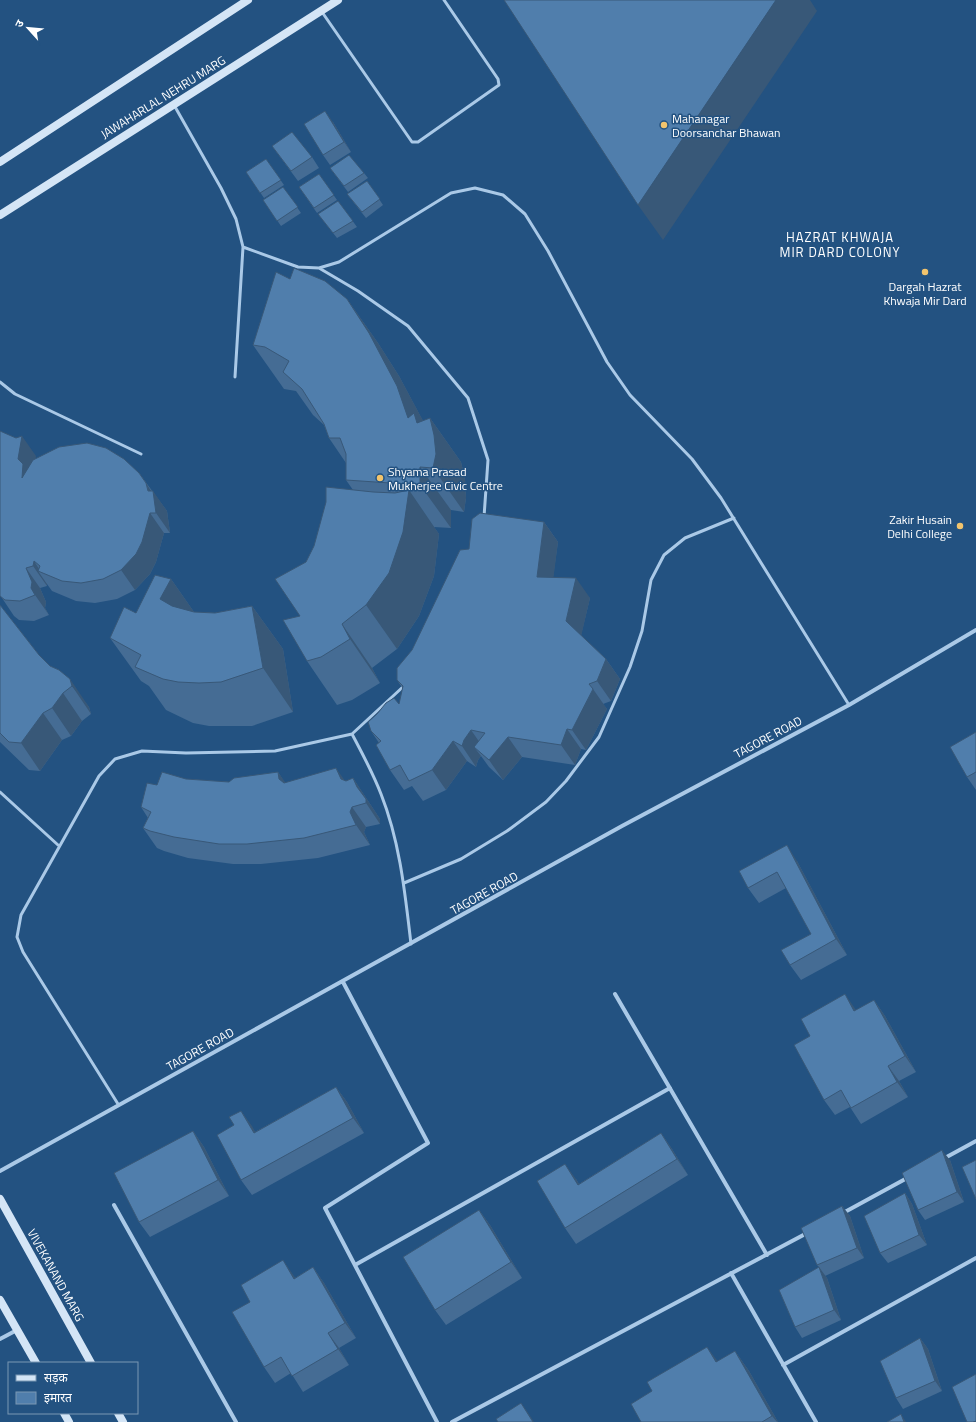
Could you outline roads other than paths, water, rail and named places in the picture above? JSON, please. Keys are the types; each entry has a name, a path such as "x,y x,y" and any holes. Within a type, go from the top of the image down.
{"main road":[{"path":"0,162 248,0"},
{"name":"JAWAHARLAL NEHRU MARG","path":"0,215 338,0"},
{"name":"VIVEKANAND MARG","path":"0,1199 90,1362"},
{"path":"0,1300 35,1362"}],"street":[{"name":"TAGORE ROAD","path":"0,1171 118,1104 412,944 622,826 849,705 976,630"},
{"path":"343,982 428,1143 325,1208 437,1422"},
{"path":"615,994 767,1255"},
{"path":"355,1265 670,1088"},
{"path":"941,1160 976,1141"},
{"path":"837,1217 913,1175"},
{"path":"114,1206 236,1422"},
{"path":"452,1422 816,1228"},
{"path":"784,1364 976,1258"},
{"path":"731,1273 816,1422"},
{"path":"0,1339 17,1330"}],"lane":[{"path":"321,11 412,142 418,142 499,85 498,79 444,0"},
{"path":"174,105 221,188 236,219 243,247 235,377"},
{"path":"243,247 298,267 319,268 339,262 451,193 475,188 503,195 525,214 548,251 607,362 630,395 692,458 734,518 849,705"},
{"path":"319,268 358,291 408,326 468,398 488,460 484,520"},
{"path":"0,382 15,394 141,454"},
{"path":"404,883 461,859 506,831 546,802 566,781 599,737 630,667 642,630 651,580 664,556 685,538 734,518"},
{"path":"118,1104 23,952 18,937 21,914 58,845 99,776 115,759 142,751 186,753 275,750 352,734 409,682"},
{"path":"352,734 381,794 394,832 404,883 412,944"},
{"path":"0,792 58,845"}],"place":[{"name":"Mahanagar Doorsanchar Bhawan","path":"664,125"},
{"name":"Dargah Hazrat Khwaja Mir Dard","path":"925,272"},
{"name":"Shyama Prasad Mukherjee Civic Centre","path":"380,478"},
{"name":"Zakir Husain Delhi College","path":"960,526"}],"district":[{"name":"HAZRAT KHWAJA MIR DARD COLONY","path":"840,244"}]}
